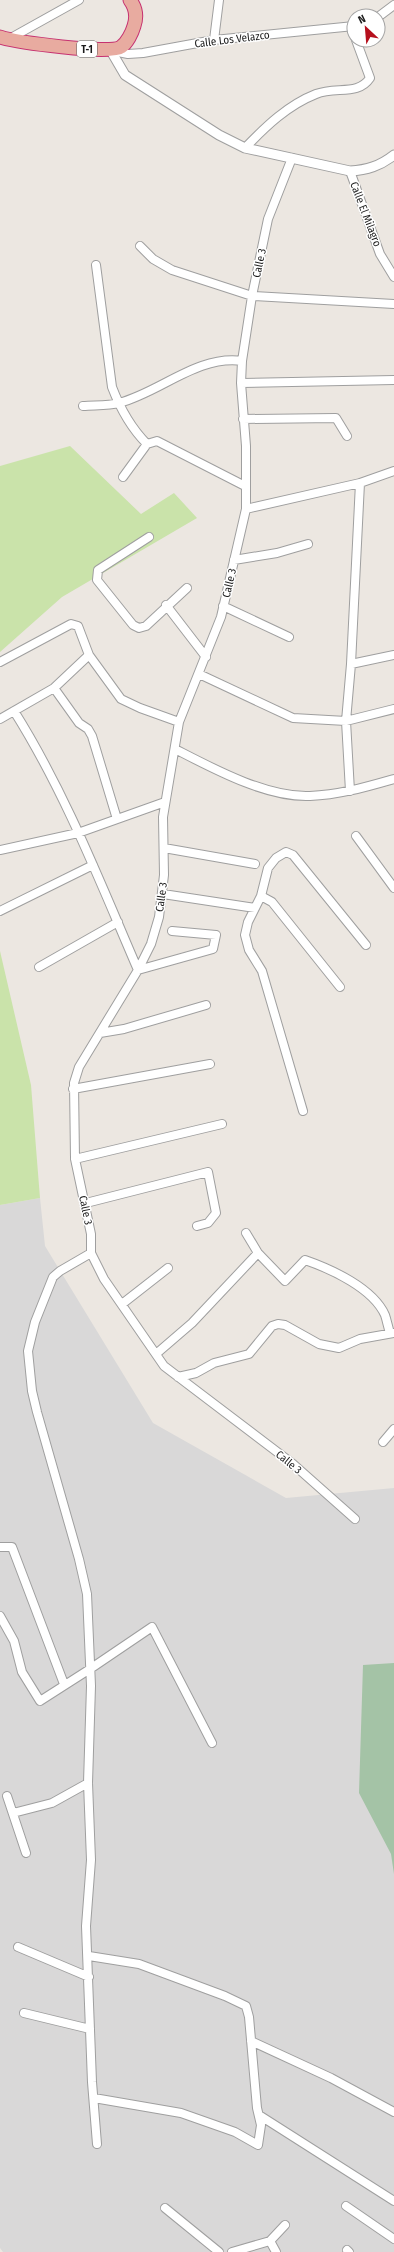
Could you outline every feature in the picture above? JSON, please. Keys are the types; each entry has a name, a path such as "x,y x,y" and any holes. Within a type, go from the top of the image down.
{"highway":[{"name":"T-1","path":"4,38 111,51 122,47 131,34 136,16 134,6 130,0"}],"street":[{"path":"214,40 220,0"},
{"path":"4,38 76,1"},
{"name":"Calle Los Velazco","path":"111,51 128,54 143,53 214,40 329,28 346,29"},
{"path":"245,148 267,125 298,103 333,89 352,90 365,86 370,78 359,48"},
{"path":"111,51 125,75 183,113 245,148 350,171 365,170 379,165 394,156"},
{"name":"Calle 3","path":"292,158 268,219 252,296 242,361 241,383 246,446 246,509 223,606 206,657 179,722 165,802 162,894 151,944 138,970 79,1067 73,1089 75,1159 86,1202 91,1234 91,1253 104,1279 164,1366 293,1464 354,1519"},
{"name":"Calle El Milagro","path":"350,171 380,254 394,277"},
{"path":"140,246 153,259 172,270 252,296 394,304"},
{"path":"96,266 112,387 119,404 134,430 147,444"},
{"path":"83,406 119,404 205,365 229,359 242,361"},
{"path":"241,383 394,380"},
{"path":"243,419 336,418 347,436"},
{"path":"123,477 147,444 157,441 245,486"},
{"path":"246,509 360,482 394,470"},
{"path":"350,791 346,721 351,664 360,482"},
{"path":"149,537 98,570 96,577 136,628 146,626 166,605 187,588"},
{"path":"234,560 277,554 308,544"},
{"path":"166,605 206,657"},
{"path":"223,606 289,637"},
{"path":"0,662 71,624 78,626 89,655 121,699 140,708 179,722"},
{"path":"0,719 54,688 89,655"},
{"path":"351,664 394,655"},
{"path":"199,674 293,718 346,721 394,709"},
{"path":"54,688 79,723 88,729 92,736 117,819"},
{"path":"14,711 47,767 93,865 138,970 213,949 216,935 172,931"},
{"path":"175,749 205,765 278,793 308,796 350,791 394,779"},
{"path":"0,850 78,833 165,802"},
{"path":"356,836 394,888"},
{"path":"164,848 255,864"},
{"path":"303,1111 262,971 249,950 246,940 246,929 261,896 270,864 278,856 290,852 304,866 366,945"},
{"path":"0,911 93,865"},
{"path":"162,894 255,908"},
{"path":"261,896 277,908 340,987"},
{"path":"38,967 118,922"},
{"path":"100,1033 124,1029 206,1006"},
{"path":"73,1089 210,1064"},
{"path":"75,1159 222,1124"},
{"path":"86,1202 208,1172 216,1213 208,1223 197,1226"},
{"path":"178,1377 196,1373 214,1363 249,1354 272,1326 278,1324 285,1325 319,1344 340,1348 360,1339 392,1333 384,1314 366,1292 325,1267 305,1260 285,1281 258,1253 246,1233"},
{"path":"91,1253 60,1271 53,1277 35,1322 28,1351 32,1391 37,1412 84,1577 87,1594 90,1669 88,1783 91,1860 86,1926 89,1956 90,2029 97,2144"},
{"path":"156,1354 192,1323 258,1253"},
{"path":"122,1304 168,1268"},
{"path":"383,1442 394,1429"},
{"path":"0,1548 12,1547 64,1684"},
{"path":"0,1616 14,1641 22,1672 40,1701 64,1684 90,1669 152,1626 212,1743"},
{"path":"13,1813 52,1803 88,1783"},
{"path":"7,1796 26,1852"},
{"path":"18,1947 89,1977"},
{"path":"89,1956 139,1964 237,2001 246,2006 249,2017 261,2125 258,2145 235,2132 181,2113 94,2098"},
{"path":"24,2013 90,2029"},
{"path":"251,2041 331,2078 394,2112"},
{"path":"259,2115 394,2201"},
{"path":"346,2206 394,2239"},
{"path":"164,2208 219,2252"},
{"path":"232,2252 270,2241 285,2225"},
{"path":"270,2241 276,2252"}],"shaded area":[{"path":"40,1198 45,1246 153,1423 286,1498 394,1488 394,2252 3,2252 0,2248 0,1205"}],"green space":[{"path":"70,446 141,514 174,493 197,518 62,597 0,652 0,466"},
{"path":"0,951 31,1085 40,1198 0,1205"},
{"path":"394,1663 394,1874 391,1854 359,1793 363,1665"}]}
